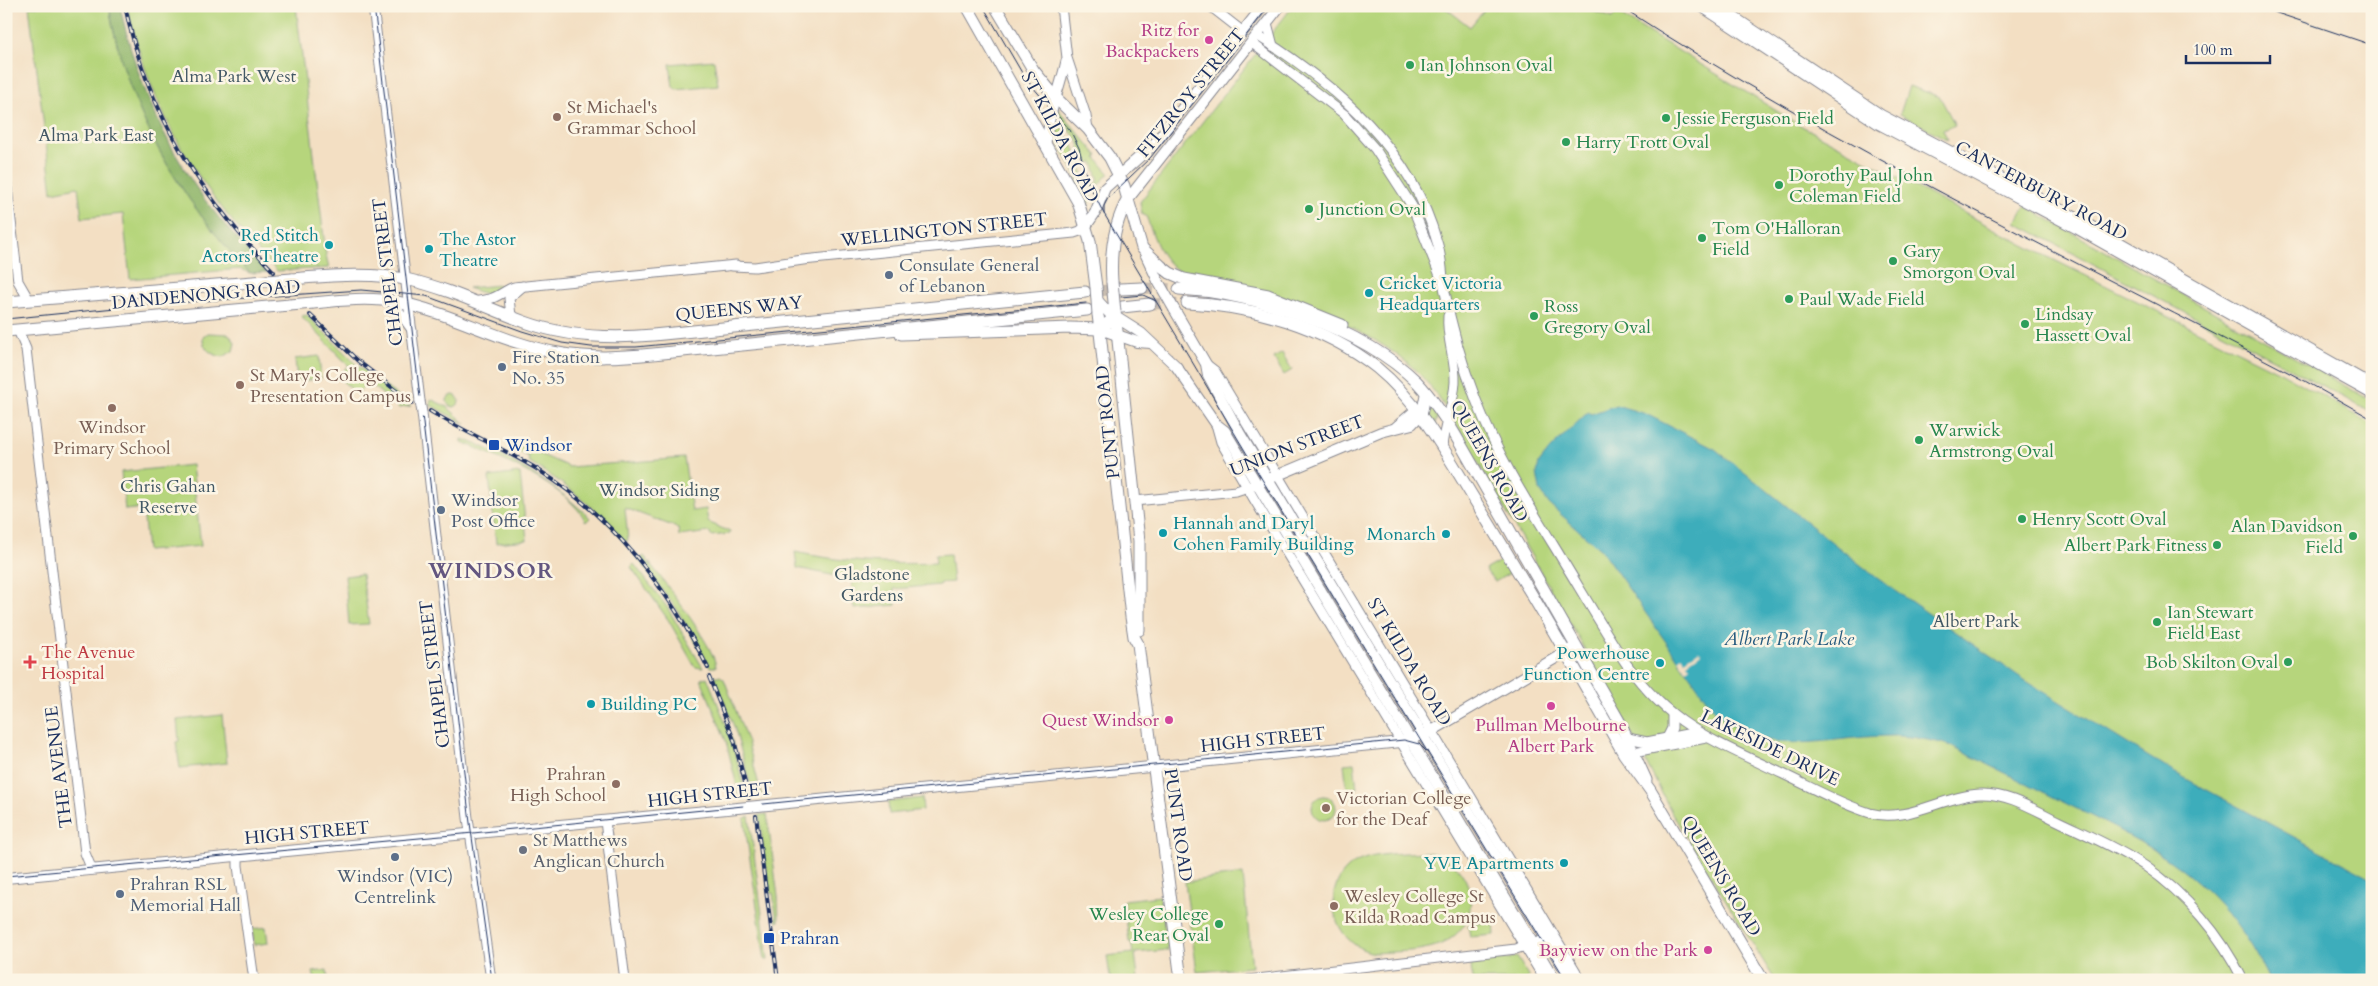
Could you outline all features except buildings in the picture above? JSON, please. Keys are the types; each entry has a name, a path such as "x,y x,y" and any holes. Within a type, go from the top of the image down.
{"highway":[{"name":"ST KILDA ROAD","path":"967,6 1076,198 1086,226 1097,300"},
{"name":"ST KILDA ROAD","path":"996,6 1034,72 1057,99 1088,129 1120,174 1142,248"},
{"name":"PUNT ROAD","path":"1128,199 1112,241 1110,257 1116,285 1112,312 1117,334 1135,501 1139,557 1140,636 1138,644"},
{"path":"1142,248 1164,269 1176,276 1247,290 1301,307 1341,324 1374,344 1380,352"},
{"name":"DANDENONG ROAD","path":"10,302 356,275 406,279"},
{"name":"QUEENS WAY","path":"406,279 438,288 541,327 572,334 607,337 639,336 1084,292"},
{"path":"1116,285 1142,288"},
{"name":"QUEENS ROAD","path":"1179,289 1237,296 1279,308 1332,329 1380,352 1426,392 1446,419 1628,738 1629,753"},
{"name":"DANDENONG ROAD","path":"18,330 365,299 409,305"},
{"name":"PUNT ROAD","path":"1097,300 1112,312"},
{"name":"QUEENS ROAD","path":"1187,303 1248,310 1314,332 1355,353 1376,368 1419,412 1565,652 1629,753 1763,980"},
{"path":"867,332 919,335 1070,328 1100,329 1112,312 1150,304"},
{"name":"QUEENS WAY","path":"409,305 534,347 587,356 653,354 1087,310"},
{"name":"PUNT ROAD","path":"1112,312 1100,329 1131,617 1134,636 1138,644 1181,980"},
{"name":"UNION STREET","path":"1120,504 1135,501"},
{"path":"1550,627 1562,621"}],"main road":[{"name":"FITZROY STREET","path":"1086,226 1096,212 1103,191 1155,143 1263,6"},
{"name":"FITZROY STREET","path":"1128,199 1280,6"},
{"name":"CANTERBURY ROAD","path":"1701,6 1878,124 2081,230 2372,394"},
{"name":"CANTERBURY ROAD","path":"1717,6 1881,115 2077,218 2372,384"},
{"name":"LAKESIDE DRIVE","path":"1242,31 1255,40"},
{"name":"ST KILDA ROAD","path":"1142,248 1158,281 1206,364 1208,375 1272,478 1530,945 1556,980"},
{"name":"ST KILDA ROAD","path":"1112,312 1141,333 1182,372 1216,424 1225,431 1251,486 1416,737 1571,980"},
{"path":"1100,329 1137,342 1150,343"},
{"path":"1419,412 1426,392"},
{"name":"UNION STREET","path":"1251,486 1396,427 1412,424 1419,412"},
{"path":"1311,595 1323,596"},
{"path":"1416,737 1576,646"},
{"name":"HIGH STREET","path":"6,878 1153,768 1416,737"}],"street":[{"name":"CHAPEL STREET","path":"372,6 422,413 470,834 491,980"},
{"path":"1060,6 1067,58 1086,116 1088,129"},
{"path":"1210,6 1242,31"},
{"path":"1267,23 1273,46"},
{"name":"LAKESIDE DRIVE","path":"1255,40 1273,46 1358,113 1390,148 1412,181 1437,241 1449,308 1476,400 1505,462 1627,666 1651,696 1672,715 1706,738 1857,809 1879,816 1900,815 1954,799 1980,794 2017,801 2117,850 2146,867 2200,916 2220,941 2243,980"},
{"name":"LAKESIDE DRIVE","path":"1255,40 1344,114 1375,148 1401,186 1420,222 1444,285"},
{"path":"1046,144 1048,119 1057,99 1067,58"},
{"path":"6,178 18,281 29,300"},
{"path":"1401,186 1412,181"},
{"name":"WELLINGTON STREET","path":"475,302 495,297 512,286 732,266 790,258 803,260 1077,233 1086,226"},
{"path":"10,302 18,281"},
{"path":"511,316 509,298 523,286"},
{"path":"392,302 412,330"},
{"path":"1442,448 1446,419 1452,402 1456,379 1447,328 1449,308"},
{"name":"THE AVENUE","path":"18,330 26,349 87,870"},
{"name":"UNION STREET","path":"1135,501 1236,491 1251,486"},
{"name":"ST KILDA ROAD","path":"1251,486 1311,595 1416,737 1581,980"},
{"path":"1667,738 1672,728 1672,715"},
{"path":"1628,738 1647,742 1697,732"},
{"path":"1629,753 1706,738"},
{"path":"605,821 625,980"},
{"path":"238,856 254,980"},
{"path":"1248,980 1433,959 1530,945 1546,939"},
{"name":"ST KILDA ROAD","path":"1530,945 1545,980"}],"green space":[{"name":"Alma Park East","path":"29,6 109,6 117,44 128,81 142,116 159,150 200,215 250,273 240,269 130,279 123,214 82,218 78,187 52,192"},
{"path":"109,6 120,6 142,83 152,108 176,155 212,210 267,272 250,273 224,245 200,215 159,150 142,116 128,81 117,44"},
{"name":"Alma Park West","path":"127,6 296,6 329,268 277,271 249,241 225,211 202,181 182,150 165,117 137,46"},
{"name":"Albert Park","path":"1293,6 1443,6 1470,27 1487,6 1580,6 1612,18 1617,13 1798,124 2028,247 2282,373 2372,424 2372,980 1775,980 1673,815 1620,711 1460,431 1426,381 1388,348 1361,333 1304,309 1184,274 1169,263 1159,249 1146,216 1142,214 1140,202"},
{"path":"714,60 718,85 676,89 673,87 670,64"},
{"path":"1909,86 1940,97 1955,125 1943,130 1948,140 1900,114"},
{"path":"1057,108 1098,156 1096,158 1109,173 1094,190 1092,185 1099,181 1093,162 1089,163 1087,159 1083,159 1078,141 1056,112"},
{"path":"1056,119 1074,148 1091,198 1086,208 1075,173 1053,133 1053,122"},
{"path":"2025,206 2372,401 2372,413 2016,223"},
{"path":"499,285 503,289 489,295 468,288"},
{"path":"307,315 357,365 411,406 399,408 350,367 301,316"},
{"path":"208,333 229,334 235,343 233,351 223,357 208,351 204,345 203,337"},
{"path":"1282,353 1292,370 1284,375 1274,358"},
{"path":"319,356 321,379 297,381 295,359"},
{"path":"347,367 366,384 357,394 338,377"},
{"path":"453,395 459,401 453,407 447,401"},
{"path":"431,399 447,407 466,424 430,405"},
{"path":"1429,404 1438,416 1434,426 1427,415"},
{"path":"462,439 514,462 547,483 562,494 590,518 586,522 578,509 549,485 531,474 462,442"},
{"name":"Windsor Siding","path":"513,442 569,467 684,458 692,511 706,509 708,522 730,532 730,534 711,536 710,532 679,536 678,528 625,508 628,540 625,542 580,497 528,461 529,457 510,447"},
{"name":"Chris Gahan Reserve","path":"192,465 201,546 147,551 143,508 125,510 121,472"},
{"path":"520,473 527,540 496,543 489,477"},
{"name":"Gladstone Gardens","path":"795,552 865,562 900,564 936,563 935,555 950,554 953,582 894,589 896,605 854,609 851,579 797,568"},
{"path":"644,556 697,628 713,657 716,667 710,667 676,608 639,560"},
{"path":"1502,560 1510,573 1495,582 1486,569"},
{"path":"634,564 667,607 703,668 695,667 669,621 631,567"},
{"path":"362,574 369,624 349,625 345,576"},
{"path":"714,676 720,676 724,679 748,743 762,797 754,798 735,729"},
{"path":"707,677 731,737 747,799 740,799 726,741 701,679"},
{"path":"222,715 227,763 180,768 176,742 179,741 177,720"},
{"path":"1354,763 1357,788 1347,789 1344,764"},
{"path":"1324,796 1333,799 1336,808 1333,817 1324,820 1315,817 1312,808 1315,799"},
{"path":"922,798 923,810 889,814 888,802"},
{"path":"767,814 778,897 779,921 777,922 773,893 771,893 770,886 768,886 759,815"},
{"path":"749,816 768,960 765,960 744,819"},
{"path":"1423,852 1439,855 1452,862 1462,873 1468,886 1470,900 1469,915 1462,928 1442,944 1424,949 1375,953 1361,949 1341,929 1335,916 1333,902 1335,888 1341,876 1352,865 1368,858 1386,854"},
{"name":"Wesley College Rear Oval","path":"1243,874 1252,967 1197,972 1185,882"},
{"path":"1160,896 1168,950 1135,953 1138,978 1114,980 1110,977 1107,956 1133,953 1131,942 1129,942 1124,900"},
{"path":"1494,922 1495,935 1470,937 1468,925"},
{"path":"266,927 268,943 254,945 252,929"},
{"path":"1517,957 1529,977 1525,980 1472,980 1471,964"},
{"path":"327,970 328,980 315,980 313,972"}],"water":[{"name":"Albert Park Lake","path":"1616,405 1646,414 1715,449 1877,578 2023,679 2170,770 2372,879 2372,980 2269,980 2251,946 2230,917 2208,893 2158,853 2099,820 1946,744 1918,738 1896,736 1795,743 1773,741 1752,735 1731,724 1711,706 1602,551 1549,504 1540,490 1537,473 1539,463 1550,449 1588,412 1591,414"}],"pier":[{"path":"1699,651 1701,653 1687,663 1690,667 1686,670 1678,659 1682,656 1685,660"}],"tunnel":[{"path":"1142,288 1179,289"},
{"path":"1086,292 1120,289"},
{"path":"1150,304 1187,303"}],"tram line":[{"path":"374,6 470,823 492,980"},
{"path":"983,6 1025,78 1070,130 1079,148 1088,182 1103,212 1263,481 1566,980"},
{"path":"1104,214 1104,206 1108,198 1151,157 1269,6"},
{"path":"1620,6 1703,58 1872,155 2044,247 2305,381 2372,419"},
{"path":"2256,6 2372,45"},
{"path":"6,319 145,305 361,290 426,296 522,331 562,343 591,347 636,347 1086,303"},
{"path":"1121,297 1143,295 1156,301"},
{"path":"6,876 463,834 1404,740 1419,744 1428,753"}],"railway":[{"path":"125,6 147,81 162,116 180,150 200,182 223,212 247,243 274,272"},
{"path":"310,315 358,361 412,403"},
{"path":"430,411 540,471 592,510 637,558 657,584 676,611 708,668"},
{"path":"709,677 734,740 749,798"},
{"path":"756,816 778,980"}],"place":[{"name":"Ritz for Backpackers","path":"1209,40"},
{"name":"Ian Johnson Oval","path":"1410,65"},
{"name":"St Michael's Grammar School","path":"557,117"},
{"name":"Jessie Ferguson Field","path":"1666,118"},
{"name":"Harry Trott Oval","path":"1566,142"},
{"name":"Dorothy Paul John Coleman Field","path":"1779,185"},
{"name":"Junction Oval","path":"1309,209"},
{"name":"Tom O'Halloran Field","path":"1702,238"},
{"name":"Red Stitch Actors' Theatre","path":"329,245"},
{"name":"The Astor Theatre","path":"429,249"},
{"name":"Gary Smorgon Oval","path":"1893,261"},
{"name":"Consulate General of Lebanon","path":"889,275"},
{"name":"Cricket Victoria Headquarters","path":"1369,293"},
{"name":"Paul Wade Field","path":"1789,299"},
{"name":"Ross Gregory Oval","path":"1534,316"},
{"name":"Lindsay Hassett Oval","path":"2025,324"},
{"name":"Fire Station No. 35","path":"502,367"},
{"name":"St Mary's College Presentation Campus","path":"240,385"},
{"name":"Windsor Primary School","path":"112,408"},
{"name":"Warwick Armstrong Oval","path":"1919,440"},
{"name":"Windsor","path":"494,445"},
{"name":"Windsor Post Office","path":"441,510"},
{"name":"Henry Scott Oval","path":"2022,519"},
{"name":"Hannah and Daryl Cohen Family Building","path":"1163,533"},
{"name":"Monarch","path":"1446,534"},
{"name":"Alan Davidson Field","path":"2353,536"},
{"name":"Albert Park Fitness","path":"2217,545"},
{"name":"Ian Stewart Field East","path":"2157,622"},
{"name":"The Avenue Hospital","path":"30,662"},
{"name":"Bob Skilton Oval","path":"2288,662"},
{"name":"Powerhouse Function Centre","path":"1660,663"},
{"name":"Building PC","path":"591,704"},
{"name":"Pullman Melbourne Albert Park","path":"1551,706"},
{"name":"Quest Windsor","path":"1169,720"},
{"name":"Prahran High School","path":"616,784"},
{"name":"Victorian College for the Deaf","path":"1326,808"},
{"name":"St Matthews Anglican Church","path":"523,850"},
{"name":"Windsor (VIC) Centrelink","path":"395,857"},
{"name":"YVE Apartments","path":"1564,863"},
{"name":"Prahran RSL Memorial Hall","path":"120,894"},
{"name":"Wesley College St Kilda Road Campus","path":"1334,906"},
{"name":"Wesley College Rear Oval","path":"1219,924"},
{"name":"Prahran","path":"769,938"},
{"name":"Bayview on the Park","path":"1708,950"}],"district":[{"name":"WINDSOR","path":"491,571"}]}
